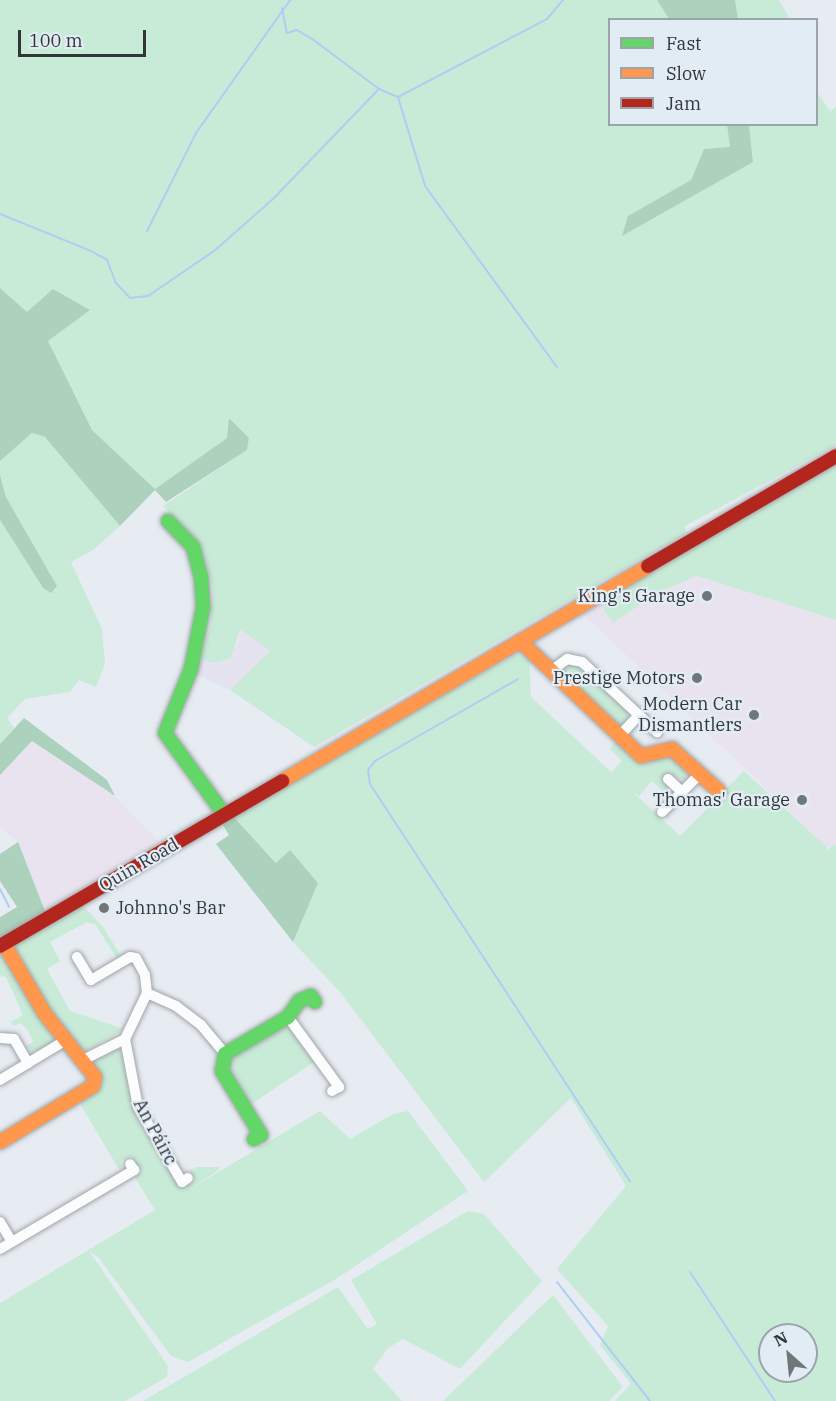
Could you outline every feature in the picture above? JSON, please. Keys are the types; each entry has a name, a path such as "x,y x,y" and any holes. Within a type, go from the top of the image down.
{"street":[{"name":"Quin Road","path":"2,945 836,456"},
{"path":"168,521 193,547 201,576 203,608 191,669 165,733 224,814"},
{"path":"519,641 640,756 672,749 718,791"},
{"path":"552,670 574,657 657,732"},
{"path":"625,730 639,716"},
{"path":"662,812 700,774"},
{"path":"668,779 682,792"},
{"path":"0,1142 93,1086 95,1077 85,1059 45,1014 2,945"},
{"path":"77,957 91,980 130,957 136,958 145,975 147,993 125,1038 85,1059"},
{"path":"147,993 176,1006 201,1025 225,1054"},
{"path":"254,1139 261,1135 222,1071 225,1054 288,1017 299,1001 311,996 315,1002"},
{"path":"288,1017 339,1087 332,1091"},
{"path":"0,1038 14,1039 28,1063"},
{"name":"An Páirc","path":"125,1038 138,1107 182,1182 188,1178"},
{"path":"0,1080 66,1040"},
{"path":"0,1249 134,1170 130,1164"},
{"path":"0,1222 12,1242"}],"shaded area":[{"path":"696,576 836,620 836,846 827,847 581,612 607,596 613,623 657,593"},
{"path":"240,629 271,651 230,690 193,673 201,659 214,663 238,645"},
{"path":"32,741 115,796 160,843 45,911 18,842 0,827 0,775"}],"green space":[{"path":"0,0 657,0 668,18 608,18 608,126 727,126 730,147 704,149 691,180 628,216 753,162 749,126 818,126 818,93 830,111 836,107 836,445 685,526 686,533 314,747 230,690 270,651 240,629 231,658 214,663 201,659 210,628 213,591 207,563 192,534 163,506 247,450 249,438 229,418 227,438 155,489 92,430 47,341 89,310 27,312 0,288"},
{"path":"657,0 735,0 738,18 668,18"},
{"path":"735,0 779,0 789,18 738,18"},
{"path":"727,126 749,126 753,162 622,236 628,216 691,180 704,149 730,147"},
{"path":"0,288 27,312 53,289 90,310 48,341 92,430 155,489 227,438 229,418 249,438 247,450 166,502 155,490 120,526 45,437 32,433 0,461"},
{"path":"32,433 45,437 120,526 93,550 71,562 102,629 105,664 96,687 79,680 70,692 25,699 7,718 14,728 0,744 0,520 43,588 57,586 6,497 0,475 0,461"},
{"path":"836,462 836,620 697,576 657,593 613,623 604,610 607,596"},
{"path":"0,475 6,497 57,586 51,593 43,588 0,520"},
{"path":"516,654 529,658 531,697 611,772 622,761 610,749 615,742 645,764 666,754 689,773 684,780 670,775 663,781 670,788 670,798 652,781 639,796 632,791 680,836 744,771 827,847 826,852 833,844 836,846 836,1401 615,1401 631,1384 600,1345 608,1326 557,1269 626,1186 571,1098 484,1182 340,992 293,942 318,883 290,850 277,863 232,815"},
{"path":"573,660 626,709 628,719 619,727 564,675 563,667"},
{"path":"24,718 107,780 115,796 32,741 0,775 0,744"},
{"path":"232,815 276,863 290,850 318,883 293,942 216,844 229,835 221,822"},
{"path":"18,842 45,911 0,939 0,917 17,907 0,881 0,854"},
{"path":"82,905 103,927 121,956 117,959 96,925 87,922 50,942 60,961 47,969 70,1011 124,1029 85,1052 50,1011 14,948 18,941"},
{"path":"0,955 7,959 56,1034 54,1041 33,1053 26,1046 33,1042 28,1031 21,1023 13,1026 11,1022 23,1015 6,977 0,976"},
{"path":"284,1029 290,1029 314,1062 250,1105 228,1070 230,1060"},
{"path":"117,1048 121,1051 136,1108 182,1188 195,1180 190,1171 196,1167 219,1167 219,1170 190,1189 320,1111 350,1139 393,1114 408,1111 468,1191 336,1279 188,1362 171,1356 98,1257 89,1251 168,1366 167,1377 125,1401 0,1401 0,1303 155,1210 134,1176 142,1172 131,1156 121,1161 122,1169 118,1168 78,1100 94,1060"},
{"path":"468,1211 484,1214 542,1281 460,1369 403,1339 388,1348 373,1369 402,1401 143,1401 338,1287 368,1329 377,1324 351,1280"},
{"path":"553,1295 623,1387 609,1401 443,1401"}],"waterway":[{"path":"147,231 196,133 290,0"},
{"path":"282,8 287,33 297,30 379,89 398,97 547,19 563,0"},
{"path":"0,214 91,251 107,260 116,283 130,298 148,296 214,251 273,199 379,89"},
{"path":"398,97 425,186 557,367"},
{"path":"518,679 375,761 368,770 370,784 630,1181"},
{"path":"0,889 9,907"},
{"path":"690,1272 775,1401"},
{"path":"557,1282 650,1401"}],"traffic: fast":[{"path":"168,521 193,547 201,576 203,608 191,669 165,733 224,814"},
{"path":"254,1139 261,1135 222,1071 225,1054 288,1017 299,1001 311,996 315,1002"}],"traffic: slow":[{"path":"282,781 648,566"},
{"path":"520,641 641,756 672,749 719,791"},
{"path":"0,1142 93,1086 95,1077 45,1014 4,944"}],"traffic: jam":[{"path":"648,566 836,456"},
{"path":"0,946 282,781"}],"place":[{"name":"King's Garage","path":"707,596"},
{"name":"Prestige Motors","path":"697,678"},
{"name":"Modern Car Dismantlers","path":"754,715"},
{"name":"Thomas' Garage","path":"802,800"},
{"name":"Johnno's Bar","path":"104,908"}]}
